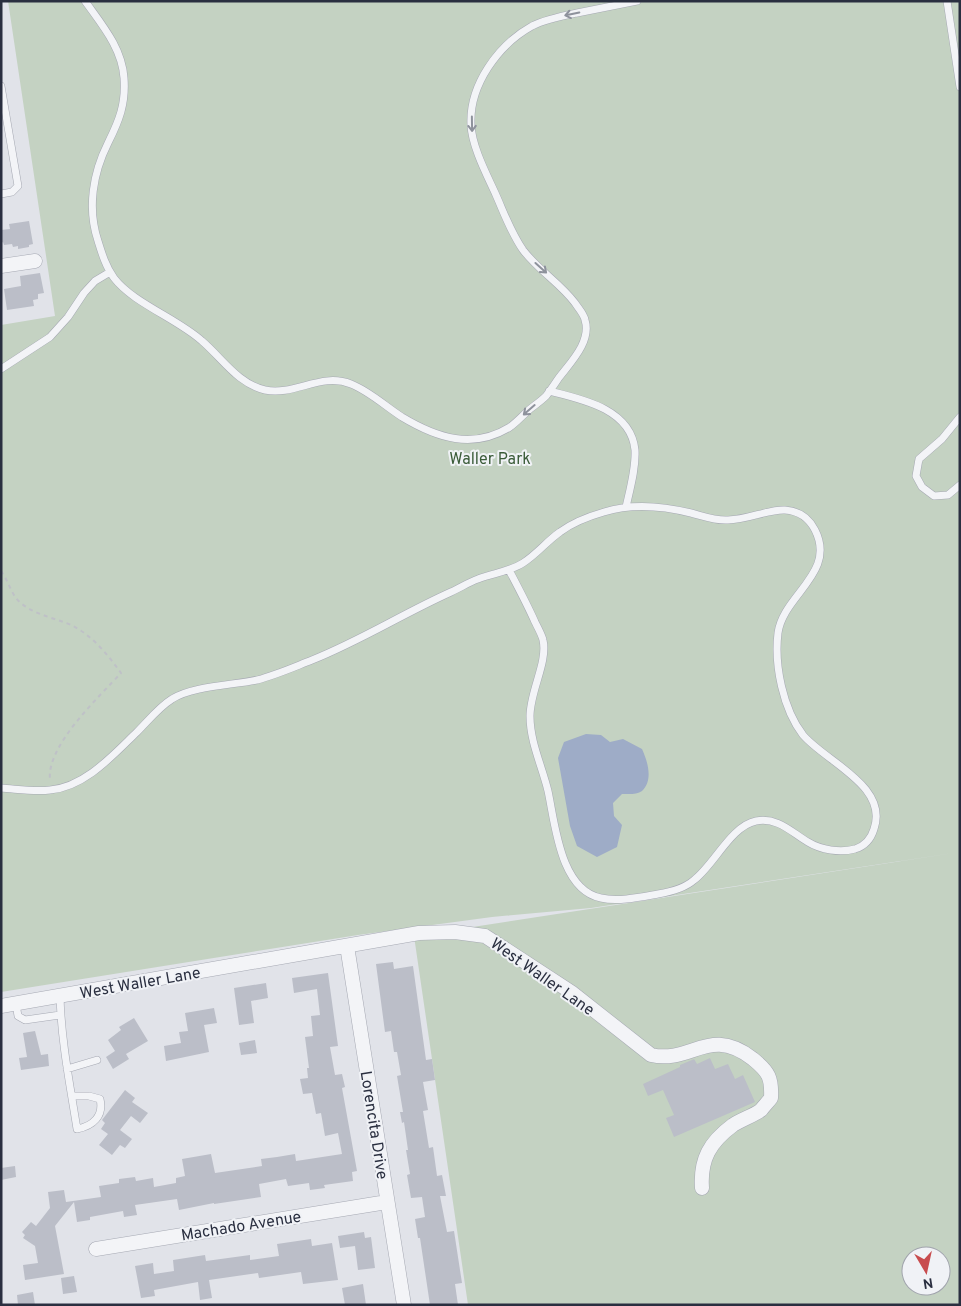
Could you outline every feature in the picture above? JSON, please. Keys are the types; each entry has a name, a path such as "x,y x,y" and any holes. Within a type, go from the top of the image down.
{"street":[{"path":"1,266 36,260"},
{"name":"West Waller Lane","path":"1,1006 419,933 456,932 485,936 571,992 651,1055 661,1058 681,1055 705,1045 722,1044 746,1054 767,1070 772,1086 771,1098 760,1110 733,1125 713,1144 705,1155 701,1174 702,1188"},
{"name":"Lorencita Drive","path":"347,946 404,1305"},
{"name":"Machado Avenue","path":"96,1249 387,1202"}],"lane":[{"path":"85,1 108,32 122,66 124,81 122,111 97,172 92,198 95,234 106,266 116,282 200,338 242,380 252,386 267,391 282,390 328,380 342,380 358,387 407,420 443,436 459,440 477,439 494,435 512,425 545,397 583,344 586,331 585,319 564,290 526,253 515,238 481,162 471,128 472,106 477,88 499,54 534,25 552,18 637,1"},
{"path":"947,1 960,87"},
{"path":"1,86 18,186 12,192 1,194"},
{"path":"1,369 50,337 68,317 84,293 95,281 110,272"},
{"path":"549,391 596,405 615,415 625,424 632,435 635,450 626,507"},
{"path":"960,417 942,439 919,459 916,476 922,487 934,496 948,495 960,485"},
{"path":"1,788 52,790 67,786 84,778 104,763 170,700 194,691 259,679 297,666 369,634 479,578 509,570 523,563 561,531 607,511 626,507 669,508 723,521 752,518 777,510 789,510 800,513 809,520 817,532 820,544 820,559 815,572 783,615 778,635 777,662 781,687 801,733 849,773 871,796 877,812 876,825 870,840 859,848 829,850 806,842 782,824 771,820 760,820 747,824 738,831 700,876 689,885 661,894 617,900 600,898 581,888 572,876 560,847 555,831 546,782 531,729 531,698 541,665 544,643 531,612 509,570"},
{"path":"60,996 60,1015 67,1069 77,1129 87,1127 98,1117 102,1108 100,1099 89,1096 72,1096"},
{"path":"16,1004 18,1016 25,1020 60,1015"},
{"path":"67,1069 97,1060"}],"path":[{"path":"1,571 7,578 15,598 23,605 72,626 87,635 110,657 121,673 78,720 58,748 50,777 52,790"}],"green space":[{"name":"Waller Park","path":"8,1 960,1 960,852 591,908 492,917 358,935 1,992 1,325 55,316"},
{"path":"960,852 960,1305 468,1305 414,936"}],"water":[{"path":"586,734 601,735 610,742 623,739 642,749 649,776 646,786 642,791 635,794 622,794 613,803 614,816 622,825 617,847 597,857 577,846 570,826 558,758 564,742"}],"building":[{"path":"29,221 33,244 29,245 29,247 18,249 18,246 13,247 12,244 4,245 3,242 1,243 1,230 10,229 9,224"},
{"path":"40,273 44,293 38,294 38,299 33,300 34,306 7,310 4,289 21,286 20,276"},
{"path":"393,962 394,969 413,966 426,1060 432,1059 435,1080 423,1082 428,1110 423,1111 429,1148 433,1147 437,1176 442,1175 446,1196 440,1196 447,1232 454,1231 462,1283 455,1284 458,1305 430,1305 420,1238 418,1238 415,1219 425,1217 422,1197 411,1198 407,1175 410,1174 406,1150 408,1150 404,1122 402,1123 400,1112 403,1112 397,1076 401,1075 397,1052 394,1052 391,1031 385,1032 376,964"},
{"path":"328,973 338,1046 330,1047 335,1075 342,1074 345,1087 342,1088 357,1171 352,1172 353,1181 324,1185 325,1188 310,1190 309,1183 288,1186 286,1179 259,1184 261,1197 179,1210 177,1199 135,1205 137,1215 124,1217 123,1211 90,1217 90,1220 77,1222 74,1202 55,1226 64,1274 25,1280 23,1265 38,1263 35,1246 23,1238 25,1235 22,1232 31,1222 36,1226 50,1208 48,1192 64,1190 66,1202 101,1197 99,1186 119,1183 119,1179 135,1177 136,1181 153,1178 154,1187 176,1183 176,1178 185,1176 182,1159 211,1154 215,1173 262,1166 261,1159 295,1154 296,1161 342,1154 338,1133 325,1136 321,1113 316,1114 312,1093 303,1094 300,1079 308,1078 307,1068 309,1068 305,1037 313,1036 311,1016 320,1015 317,989 294,993 292,978"},
{"path":"266,983 268,998 251,1001 254,1023 239,1025 234,988"},
{"path":"214,1008 217,1023 204,1025 209,1052 166,1061 164,1046 181,1043 179,1032 188,1031 185,1013"},
{"path":"134,1018 148,1041 126,1054 129,1059 113,1069 106,1057 115,1051 108,1040 121,1030 119,1027"},
{"path":"35,1031 41,1055 48,1054 49,1066 21,1070 19,1058 27,1057 23,1033"},
{"path":"255,1040 257,1053 241,1055 239,1043"},
{"path":"710,1058 715,1069 728,1064 735,1079 743,1075 755,1102 674,1137 666,1118 674,1115 663,1090 648,1096 643,1084 694,1059 697,1064"},
{"path":"125,1090 135,1098 132,1102 148,1113 140,1123 131,1116 120,1130 132,1139 125,1148 120,1145 112,1155 99,1145 108,1134 101,1129 105,1123 102,1120"},
{"path":"15,1166 16,1177 1,1180 1,1168"},
{"path":"364,1232 365,1238 371,1237 375,1268 358,1270 355,1246 340,1248 338,1236"},
{"path":"311,1239 312,1246 332,1243 338,1280 303,1284 301,1272 259,1278 258,1273 209,1280 212,1298 200,1300 198,1282 154,1290 155,1296 141,1298 135,1266 153,1263 154,1274 174,1271 173,1260 205,1255 206,1261 250,1255 250,1260 279,1256 277,1244"},
{"path":"74,1276 77,1292 63,1294 61,1278"},
{"path":"363,1284 366,1305 345,1305 342,1288"},
{"path":"33,1292 35,1305 18,1305 17,1295"}]}
